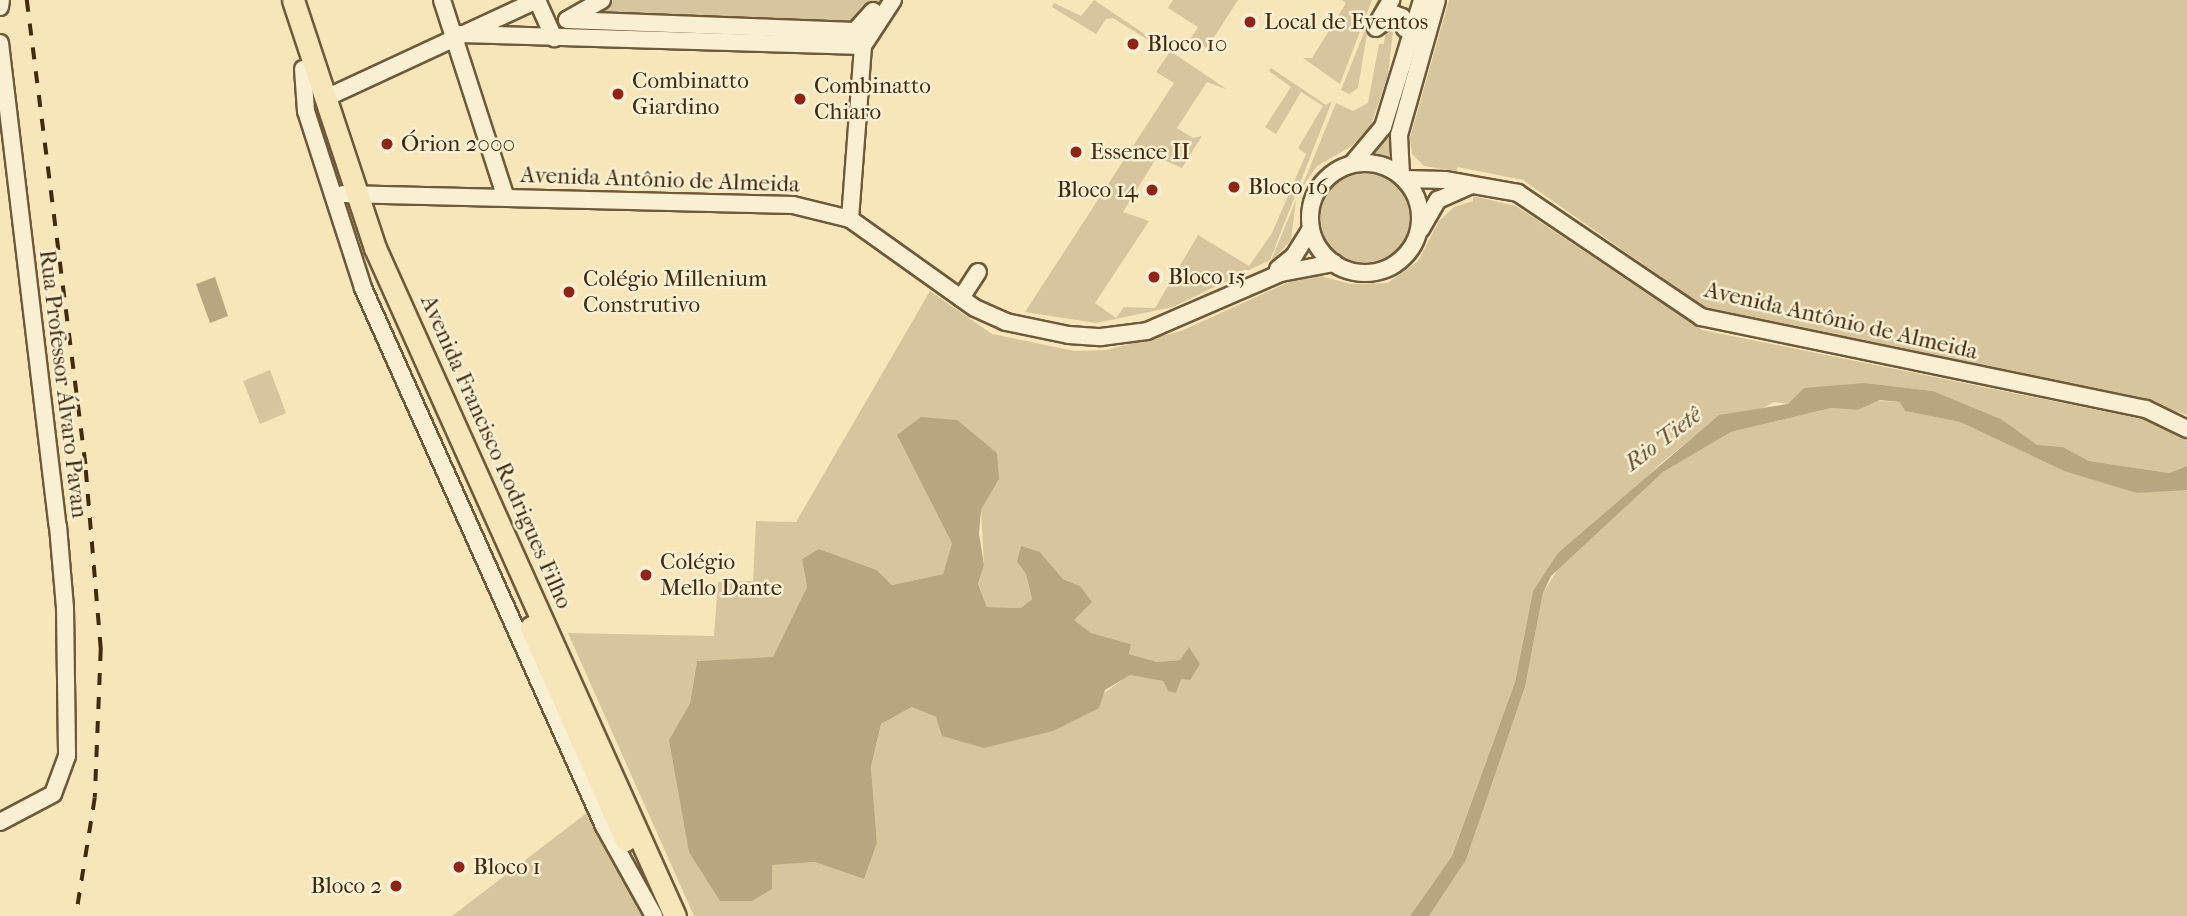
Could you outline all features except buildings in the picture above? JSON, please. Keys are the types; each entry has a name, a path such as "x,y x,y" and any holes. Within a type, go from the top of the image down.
{"main road":[{"name":"Avenida Francisco Rodrigues Filho","path":"281,0 303,69 350,195 675,916"},
{"name":"Avenida Francisco Rodrigues Filho","path":"293,0 326,98 366,260 660,916"}],"street":[{"path":"0,7 1,0"},
{"path":"442,0 457,35 506,198"},
{"path":"326,98 537,0 554,38"},
{"path":"602,0 567,20 855,30 864,26 880,0"},
{"path":"850,219 863,46 893,0"},
{"path":"1391,0 1376,28 1394,14 1402,17 1405,29"},
{"path":"1402,68 1409,0"},
{"path":"1352,164 1383,127 1422,0"},
{"path":"1419,232 1419,204 1403,177 1399,135 1437,0"},
{"path":"457,35 863,46"},
{"name":"Rua Professor Álvaro Pavan","path":"0,43 1,80 58,526 65,608 67,756 53,794 0,822"},
{"path":"303,69 306,111 363,288 604,826 654,916"},
{"name":"Avenida Antônio de Almeida","path":"1265,279 1294,256 1311,229 1315,196 1337,170 1352,164 1379,164 1403,177 1504,189 1534,202 1679,306 1701,317 2146,409 2187,429"},
{"name":"Avenida Antônio de Almeida","path":"350,195 793,205 850,219 961,298 1006,322 1036,329 1124,335 1180,319 1265,279 1294,269 1334,263 1347,270 1377,272 1403,258 1438,200 1472,186"},
{"path":"1311,229 1334,263"},
{"path":"961,298 978,272"}],"shaded area":[{"path":"589,0 885,0 866,29 561,19 566,10"},
{"path":"1094,0 1228,90 1207,82 1177,128 1193,138 1202,136 1182,168 1157,157 1123,212 1149,221 1095,303 1116,318 1124,307 1155,308 1198,235 1249,266 1272,233 1306,154 1298,148 1323,106 1301,92 1276,134 1265,127 1291,87 1269,71 1271,68 1326,105 1332,101 1270,260 1173,307 1096,323 1025,312 1174,83 1156,72 1169,53 1113,18 1106,19 1096,34 1052,7 1054,3 1081,16"},
{"path":"1173,0 1238,0 1207,48 1191,38 1198,27 1168,8"},
{"path":"1342,0 1372,0 1340,84 1303,58 1312,58 1346,3"},
{"path":"1377,0 1382,0 1368,28 1358,88 1349,94 1341,90"},
{"path":"1427,0 1393,163 1364,157"},
{"path":"1449,0 2187,0 2187,415 2137,397 1708,310 1523,180 1458,167 1456,171 1424,166 1412,154 1410,138"},
{"path":"1394,23 1388,75 1371,125 1352,146 1317,166 1301,189 1336,103 1353,111 1368,103 1379,44 1384,44 1386,27"},
{"path":"1365,166 1384,169 1401,180 1412,197 1415,216 1412,235 1401,252 1384,263 1365,266 1346,263 1329,252 1318,235 1315,216 1318,197 1329,180 1346,169"},
{"path":"1473,196 1516,206 1702,330 2157,422 2187,441 2187,466 2169,473 2089,461 2063,447 2037,446 2001,419 1933,391 1865,383 1788,404 1774,402 1759,410 1719,416 1659,465 1533,591 1515,682 1452,856 1410,916 694,916 568,633 714,636 718,582 753,581 756,521 796,522 930,291 992,334 1075,351 1106,350 1181,331 1309,273 1351,284 1388,283 1418,261 1439,221 1454,207 1473,201","holes":["999,479 981,510 984,565 978,584 987,607 1021,608 1032,599 1026,574 1017,562 1040,552 1063,579 1080,586 1074,620 1091,633 1131,644 1129,654 1157,662 1180,660 1189,648 1168,691 1163,681 1130,674 1053,731 1027,735 936,717 912,707 881,724 871,767 877,843 864,879 815,862 771,865 669,740 690,703 697,661 773,658 807,587 802,559 819,549 877,570 892,585 943,574 952,543"]},
{"path":"1296,200 1291,240 1270,263"},
{"path":"215,277 228,316 210,323 196,284"},
{"path":"270,370 286,413 260,424 243,381"},
{"path":"1865,383 1933,391 2001,419 2037,445 2063,447 2089,461 2169,473 2187,466 2187,490 2137,493 2064,471 1960,422 1905,411 1900,402 1880,400 1858,410 1831,408 1731,432 1663,472 1551,576 1543,593 1525,687 1466,860 1429,916 1410,916 1452,856 1515,682 1533,591 1558,553 1719,415 1788,404 1804,388"},
{"path":"1878,401 1901,402 1905,411 1960,422 2064,471 2187,490 2187,916 1429,916 1466,860 1525,687 1543,593 1563,561 1663,472 1731,432 1831,408 1858,410"},
{"path":"921,417 957,420 997,453 999,479 981,510 979,534 984,565 978,584 987,607 1021,608 1032,599 1026,574 1017,562 1021,546 1040,552 1063,579 1080,586 1092,602 1074,620 1091,633 1131,644 1129,654 1157,662 1180,660 1189,647 1200,664 1190,680 1181,679 1176,693 1168,691 1163,681 1130,675 1105,690 1099,708 1053,731 984,748 942,736 936,717 912,707 881,724 871,767 877,843 864,879 815,862 772,865 772,889 752,901 720,901 689,852 669,740 690,703 697,661 773,657 807,587 802,559 819,549 877,570 892,585 943,574 952,543 897,435"},
{"path":"588,812 644,916 452,916"}],"railway":[{"path":"27,0 86,470 101,649 95,798 76,916"}],"place":[{"name":"Local de Eventos","path":"1250,22"},
{"name":"Bloco 10","path":"1133,44"},
{"name":"Combinatto Giardino","path":"618,94"},
{"name":"Combinatto Chiaro","path":"800,99"},
{"name":"Órion 2000","path":"387,144"},
{"name":"Essence II","path":"1076,152"},
{"name":"Bloco 16","path":"1234,187"},
{"name":"Bloco 14","path":"1152,190"},
{"name":"Bloco 15","path":"1154,277"},
{"name":"Colégio Millenium Construtivo","path":"569,292"},
{"name":"Colégio Mello Dante","path":"646,575"},
{"name":"Bloco 1","path":"459,867"},
{"name":"Bloco 2","path":"396,886"}],"water label":[{"name":"Rio Tietê","path":"1663,439"}]}
